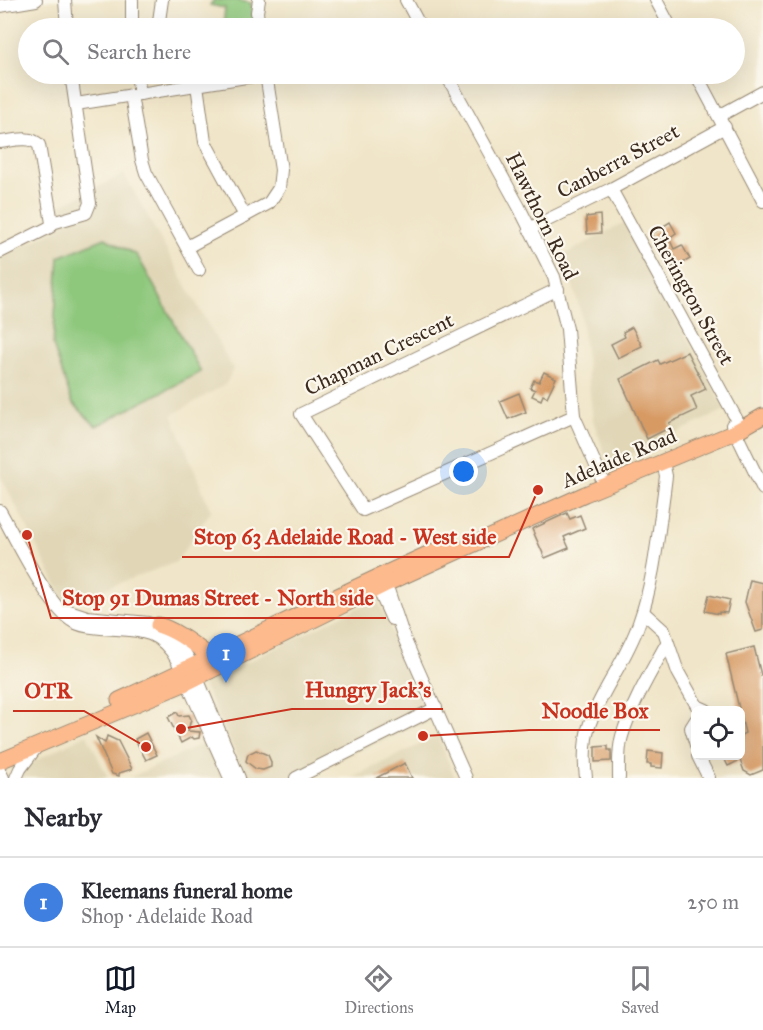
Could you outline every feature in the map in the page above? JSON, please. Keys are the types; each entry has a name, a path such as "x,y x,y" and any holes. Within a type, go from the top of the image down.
{"main road":[{"name":"Adelaide Road","path":"603,482 663,462 763,408"},
{"name":"Adelaide Road","path":"0,761 38,746 381,583 603,482 734,425 763,416"},
{"name":"Adelaide Road","path":"0,751 189,674 211,657 381,583"},
{"path":"158,625 180,634 211,657"}],"street":[{"path":"65,0 66,18"},
{"path":"132,0 132,18"},
{"path":"159,18 162,0"},
{"path":"259,0 259,18"},
{"path":"406,0 416,18"},
{"path":"656,0 666,18"},
{"path":"0,6 30,1"},
{"path":"0,252 51,225 81,216 88,209 90,202 73,84"},
{"path":"136,84 142,160 146,173 199,270"},
{"path":"76,104 203,84"},
{"path":"187,247 269,203 279,188 281,180 267,84"},
{"name":"Hawthorn Road","path":"451,84 529,229 558,289 567,329 574,416 603,482"},
{"path":"702,84 763,201"},
{"path":"197,85 205,142 245,216"},
{"name":"Canberra Street","path":"529,229 611,189 722,121 763,92"},
{"path":"0,142 29,139 35,140 39,145 51,225"},
{"name":"Cherington Street","path":"611,189 734,425 763,489"},
{"name":"Chapman Crescent","path":"558,289 302,414 363,510 574,416"},
{"path":"585,778 589,724 622,663 643,612 653,569 665,480 663,462"},
{"path":"0,511 47,594 65,616 75,623 89,627 148,632 167,644 189,674 239,778"},
{"path":"381,583 466,778"},
{"path":"57,606 70,613 87,617 158,625 170,633 184,650 189,674 230,778"},
{"path":"643,612 664,631 678,672 697,706"},
{"path":"619,778 622,736 639,694 668,643"},
{"path":"296,778 436,708"},
{"path":"16,778 20,769 38,746"},
{"path":"700,760 708,778"},
{"path":"0,772 3,778"}],"shaded area":[{"path":"124,174 233,369 226,384 172,415 211,511 176,562 66,603 0,475 0,257 59,228 56,208"},
{"path":"625,222 725,410 613,463 607,460 593,420 581,313 569,273 560,257"},
{"path":"377,598 430,721 295,778 247,778 203,684"},
{"path":"87,734 108,778 16,778 11,768 33,762"},
{"path":"438,736 455,778 350,778"},
{"path":"209,741 227,778 129,778"}],"green space":[{"path":"214,0 251,3 253,18 224,18 225,8 210,5"},
{"path":"105,238 137,255 201,372 96,426 72,402 53,345 59,257"}],"building":[{"path":"600,215 601,233 587,234 586,217"},
{"path":"670,222 676,233 669,238 674,249 682,245 690,259 669,269 659,245 651,234"},
{"path":"632,327 642,346 618,358 611,344 625,337 623,332"},
{"path":"687,352 706,389 691,396 697,410 669,423 671,427 647,439 620,379 658,360 660,364"},
{"path":"544,372 556,378 547,397 543,395 541,400 532,396 535,390 530,388 534,380 539,382"},
{"path":"519,393 526,412 508,419 500,401"},
{"path":"567,513 570,519 580,515 585,528 564,537 569,548 545,558 532,529"},
{"path":"750,580 763,583 763,630 756,632 745,602"},
{"path":"709,595 730,600 727,613 705,611"},
{"path":"754,647 761,675 763,674 763,770 751,775 744,771 740,760 745,760 745,706 739,706 726,654"},
{"path":"177,712 179,716 189,715 191,719 188,731 200,732 199,738 192,737 181,743 168,717"},
{"path":"146,733 157,755 146,760 135,739"},
{"path":"107,736 118,741 132,769 119,773 119,776 112,774 96,737 105,743"},
{"path":"608,746 608,750 611,750 611,761 595,762 595,747"},
{"path":"256,750 268,755 271,767 263,770 256,769 246,761 248,754"},
{"path":"648,751 663,753 662,768 651,767 651,764 647,764"},
{"path":"725,760 740,760 728,766"},
{"path":"405,763 412,778 376,778"}],"place":[{"name":"Stop 63 Adelaide Road - West side","path":"538,490"},
{"name":"Stop 91 Dumas Street - North side","path":"27,535"},
{"name":"Kleemans funeral home","path":"226,683"},
{"name":"Hungry Jack's","path":"181,729"},
{"name":"Noodle Box","path":"423,736"},
{"name":"OTR","path":"146,747"}]}
